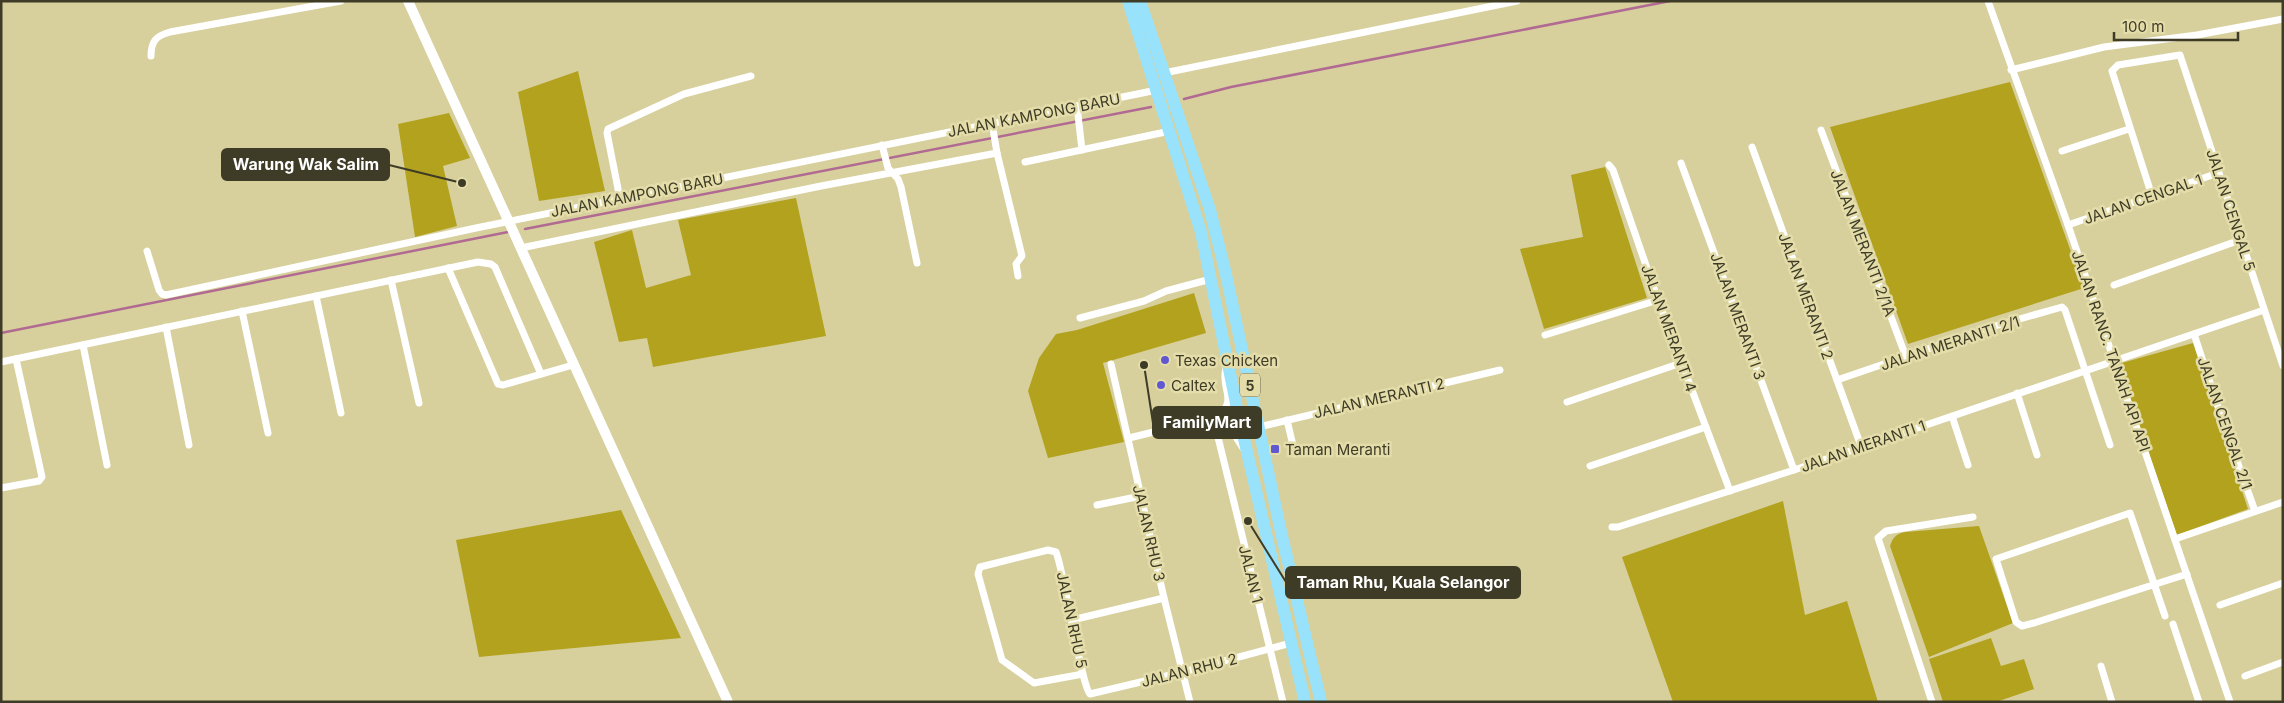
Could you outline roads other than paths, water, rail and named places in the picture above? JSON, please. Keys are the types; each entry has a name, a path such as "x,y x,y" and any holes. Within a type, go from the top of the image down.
{"highway":[{"name":"5","path":"1128,1 1201,232 1248,458 1305,702"},
{"name":"5","path":"1140,1 1210,210 1225,270 1281,532 1321,702"}],"street":[{"path":"151,56 151,46 155,39 170,32 341,1"},
{"path":"408,1 728,702"},
{"path":"1164,73 1517,1"},
{"name":"JALAN RANC. TANAH API API","path":"1988,1 2068,225 2230,702"},
{"path":"2012,70 2104,47 2179,38 2283,19"},
{"name":"JALAN CENGAL 5","path":"2129,129 2112,74 2113,68 2180,55 2283,366"},
{"path":"620,199 607,133 608,129 684,94 751,76"},
{"name":"JALAN KAMPONG BARU","path":"147,251 159,290 162,294 166,295 508,221 883,149 992,123 1157,90"},
{"path":"1077,106 1082,150"},
{"path":"992,123 997,153 1022,256 1016,264 1018,276"},
{"path":"2062,151 2129,129 2152,196"},
{"name":"JALAN MERANTI 2/1A","path":"1820,130 1906,357"},
{"path":"1025,162 1170,131"},
{"name":"JALAN MERANTI 2","path":"1752,147 1861,446"},
{"path":"883,149 891,170 901,187 917,263"},
{"path":"521,248 891,170 997,153"},
{"name":"JALAN MERANTI 3","path":"1681,163 1794,470"},
{"name":"JALAN MERANTI 4","path":"1609,165 1613,170 1658,300 1730,491"},
{"name":"JALAN CENGAL 1","path":"2068,225 2218,173"},
{"path":"2114,285 2240,240"},
{"path":"1,362 478,262 491,264 495,267 541,374"},
{"path":"448,268 498,384 503,385 573,365"},
{"path":"1080,318 1144,301 1166,291 1211,279"},
{"path":"390,280 419,403"},
{"path":"316,296 341,413"},
{"path":"1545,335 1658,300"},
{"name":"JALAN MERANTI 2/1","path":"1837,380 1995,326 2058,307 2062,307 2065,310 2086,370"},
{"name":"JALAN MERANTI 1","path":"1612,527 1618,527 1794,470 2264,310"},
{"path":"242,311 268,433"},
{"path":"166,327 189,445"},
{"name":"JALAN CENGAL 2/1","path":"2194,334 2223,422 2256,511"},
{"path":"83,345 107,465"},
{"path":"1,488 40,481 42,477 16,359"},
{"path":"1128,438 1216,416 1228,407 1229,401 1224,376 1228,362"},
{"path":"1567,402 1682,363"},
{"name":"JALAN RHU 3","path":"1110,364 1190,702"},
{"name":"JALAN MERANTI 2","path":"1259,426 1500,370"},
{"path":"2086,370 2110,445"},
{"path":"2017,393 2037,455"},
{"path":"1216,416 1232,422 1236,437 1248,458"},
{"name":"JALAN 1","path":"1216,416 1283,702"},
{"path":"1952,416 1968,465"},
{"path":"1287,420 1295,454"},
{"path":"1590,466 1706,427"},
{"path":"1096,506 1141,496"},
{"path":"2175,539 2283,502"},
{"path":"2165,616 2154,584 2130,513 1996,559 2016,622 2022,626 2154,584 2187,574"},
{"path":"1932,702 1878,538 1886,531 1973,517"},
{"name":"JALAN RHU 5","path":"1083,674 1034,683 1002,660 978,569 983,566 1054,550 1058,555 1072,620 1083,674 1086,691"},
{"path":"2220,605 2283,582"},
{"path":"1072,620 1164,598"},
{"path":"2173,624 2199,702"},
{"name":"JALAN RHU 2","path":"1086,691 1094,694 1270,650 1291,643"},
{"path":"2245,676 2283,662"},
{"path":"2101,666 2112,702"}],"waterway":[{"path":"1184,99 1231,87 1670,1"},
{"path":"525,229 1151,107"},
{"path":"1,333 508,232"}],"place":[{"name":"Warung Wak Salim","path":"462,183"},
{"name":"Texas Chicken","path":"1165,360"},
{"name":"FamilyMart","path":"1144,365"},
{"name":"Caltex","path":"1161,385"},
{"name":"Taman Meranti","path":"1275,449"},
{"name":"Taman Rhu, Kuala Selangor","path":"1248,521"}]}
